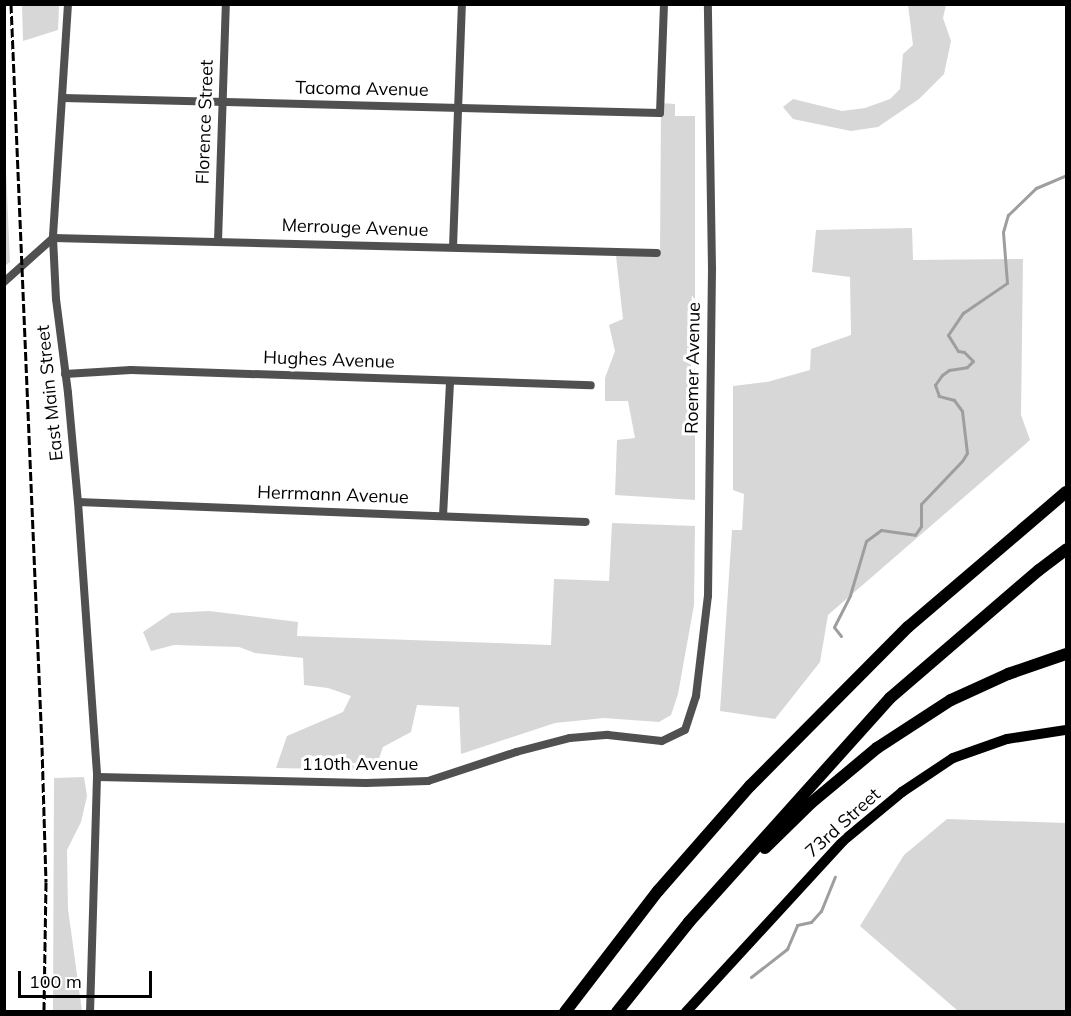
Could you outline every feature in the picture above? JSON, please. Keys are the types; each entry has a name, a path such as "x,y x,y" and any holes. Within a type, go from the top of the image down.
{"highway":[{"path":"565,1011 658,891 750,786 908,627 1066,492"},
{"path":"618,1011 689,922 890,698 1039,570 1066,550"},
{"path":"689,922 811,803 877,748 951,700 1008,674 1066,654"}],"main road":[{"name":"73rd Street","path":"686,1011 843,841 902,792 953,758 1007,739 1066,730"}],"street":[{"name":"East Main Street","path":"68,4 53,238 56,299 78,502 97,777 90,1011"},
{"name":"Florence Street","path":"218,241 225,4"},
{"path":"453,248 462,4"},
{"name":"Tacoma Avenue","path":"63,98 660,113 664,4"},
{"name":"Roemer Avenue","path":"686,730 696,696 708,596 712,270 708,4"},
{"path":"4,282 53,238"},
{"name":"Merrouge Avenue","path":"53,238 657,253"},
{"name":"Hughes Avenue","path":"65,374 131,370 591,385"},
{"path":"443,516 450,381"},
{"name":"Herrmann Avenue","path":"78,502 586,522"},
{"name":"110th Avenue","path":"97,777 366,783 428,781 516,752 570,738 608,735 662,741 686,730"}],"shaded area":[{"path":"22,5 59,5 58,30 23,41"},
{"path":"908,5 946,5 943,18 951,41 944,74 919,99 878,127 851,131 793,119 783,107 793,99 842,111 865,108 890,99 900,89 903,54 913,45"},
{"path":"661,103 675,104 675,116 695,116 695,500 615,495 617,440 635,438 628,401 605,401 605,378 615,351 609,325 623,319 616,256 660,256"},
{"path":"5,149 10,262 4,266"},
{"path":"912,228 913,260 1023,259 1021,415 1030,440 828,615 820,662 775,719 720,711 732,530 742,530 744,494 733,490 733,386 767,382 810,370 811,349 851,335 850,277 812,272 816,230"},
{"path":"612,523 695,526 694,605 678,694 671,715 659,722 604,718 555,723 461,754 459,707 417,705 411,732 383,747 375,770 276,768 287,736 343,712 351,696 328,688 304,685 303,658 255,653 239,647 174,645 151,651 143,632 171,613 209,611 298,622 297,636 551,645 554,579 609,581"},
{"path":"84,777 87,796 81,822 67,850 68,909 82,1011 53,1011 54,778"},
{"path":"947,819 1066,823 1066,1011 958,1011 860,926 904,855"}],"waterway":[{"path":"841,636 834,627 850,595 866,541 881,530 915,535 921,526 921,504 967,453 962,411 954,400 939,396 935,385 949,370 967,367 973,361 964,352 958,351 948,335 963,313 1007,283 1003,232 1008,215 1036,188 1066,175"},
{"path":"751,977 787,949 797,925 811,922 821,911 835,877"}],"railway":[{"path":"11,4 42,747 46,882 44,1012"}]}
